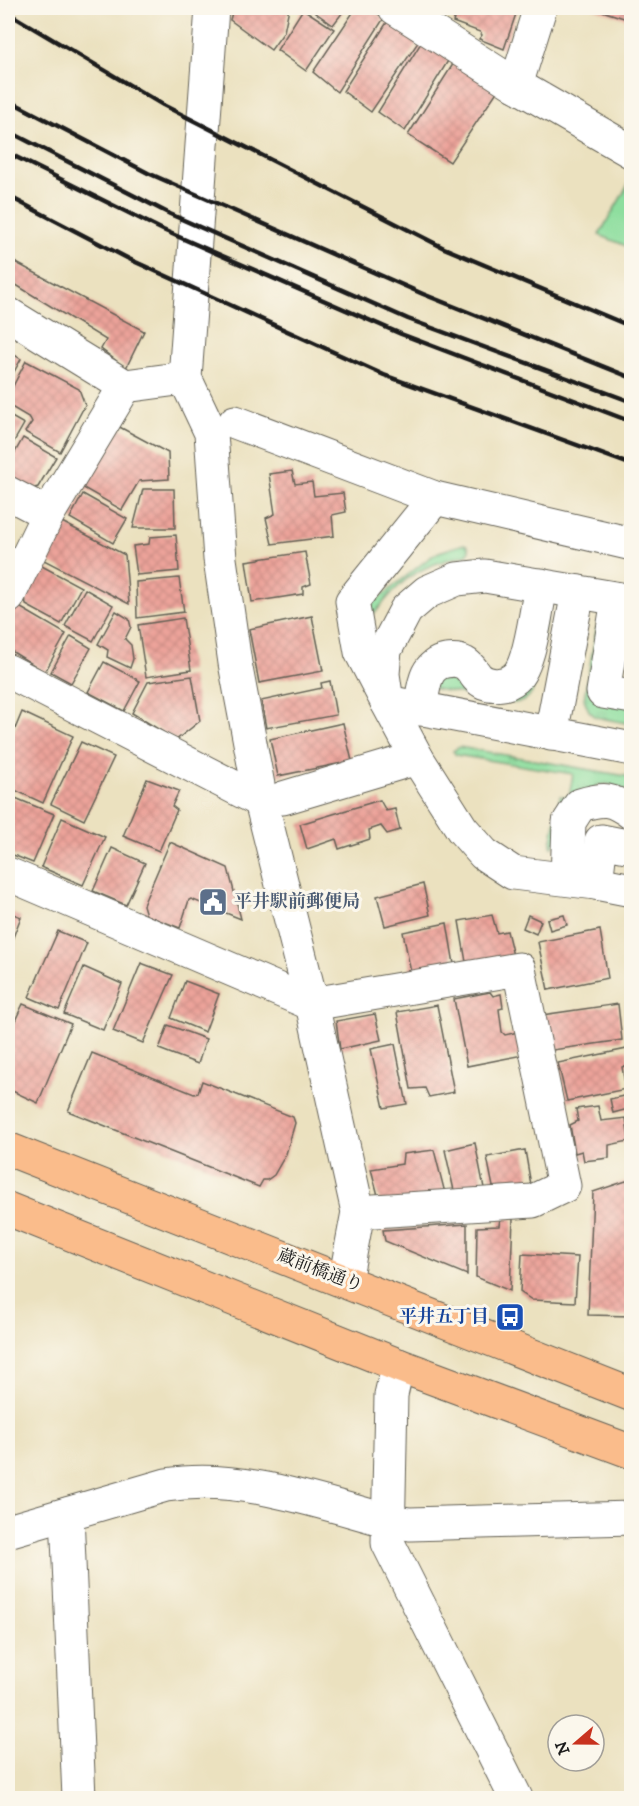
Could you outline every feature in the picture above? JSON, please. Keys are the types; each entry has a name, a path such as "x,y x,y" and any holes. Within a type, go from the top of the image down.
{"main road":[{"name":"蔵前橋通り","path":"8,1149 632,1395"},
{"path":"8,1209 398,1365 632,1452"}],"street":[{"path":"211,8 186,378 212,433 219,559 235,663 272,800 312,1004 358,1212 345,1281"},
{"path":"395,8 516,85 632,152"},
{"path":"516,85 540,8"},
{"path":"8,314 125,386 186,378"},
{"path":"8,597 48,514 125,386"},
{"path":"235,422 435,498 632,544"},
{"path":"8,493 48,514"},
{"path":"435,498 352,601 361,652 417,758 462,829 484,854 513,873 582,881 632,890"},
{"path":"387,702 383,674 385,650 406,610 427,592 457,579 485,576 625,600 603,692 632,697"},
{"path":"420,709 426,675 431,667 444,661 463,662 483,682 507,683 516,678 528,652 541,585"},
{"path":"551,734 578,592"},
{"path":"8,671 272,800 417,758"},
{"path":"387,702 632,749"},
{"path":"582,881 569,822 580,805 600,799 617,802 632,813"},
{"path":"582,881 601,841 632,847"},
{"path":"8,874 312,1004 519,969 564,1186 533,1201 358,1212"},
{"path":"398,1365 391,1395 388,1543 516,1798"},
{"path":"8,1531 166,1485 191,1481 262,1488 389,1521 410,1524 632,1518"},
{"path":"67,1514 79,1798"}],"green space":[{"path":"631,180 631,248 599,235"},
{"path":"464,544 468,546 468,554 415,573 396,589 375,613 370,612 369,607 374,602 429,558 439,552"},
{"path":"546,617 532,693 524,701 514,703 430,688 440,669 488,691"},
{"path":"597,625 631,708 631,724 596,717 589,711 584,699"},
{"path":"459,747 631,777 631,793 608,784 597,785 552,847 560,796 569,797 573,774 456,755 453,751"}],"building":[{"path":"233,8 289,8 284,32 271,50 230,20"},
{"path":"309,8 346,8 333,25"},
{"path":"356,8 369,8 384,18 337,92 313,72"},
{"path":"458,8 518,8 504,49 479,39 482,35 480,32 453,22"},
{"path":"593,8 632,8 632,15 630,20"},
{"path":"303,9 334,29 306,71 277,50"},
{"path":"391,16 421,38 371,112 343,91"},
{"path":"424,38 451,56 405,131 378,112"},
{"path":"455,61 498,90 450,162 408,135"},
{"path":"9,259 144,331 126,368 101,349 106,340 8,280"},
{"path":"8,351 21,359 8,383"},
{"path":"26,361 79,389 85,405 60,452 25,432 32,422 30,418 8,405 8,396"},
{"path":"8,415 24,424 8,452"},
{"path":"114,424 168,453 169,479 139,481 122,510 80,486"},
{"path":"23,438 56,457 38,487 24,491 8,482 8,465"},
{"path":"292,471 295,484 312,482 314,496 343,493 346,512 332,515 334,536 272,544 266,518 275,514 269,474"},
{"path":"143,489 174,489 175,528 133,528"},
{"path":"83,494 127,519 113,543 70,518"},
{"path":"60,521 125,555 129,604 40,558"},
{"path":"176,535 179,571 137,575 133,546 149,544 150,537"},
{"path":"305,552 311,584 303,587 303,594 252,602 246,561"},
{"path":"40,565 81,587 61,624 26,605 25,594"},
{"path":"179,578 184,612 137,618 136,582"},
{"path":"85,589 113,605 93,641 65,626"},
{"path":"16,605 66,634 45,672 8,649 8,619"},
{"path":"116,611 129,619 131,627 125,639 131,645 133,659 130,668 107,657 108,650 98,644"},
{"path":"312,616 323,671 259,683 249,629"},
{"path":"183,618 191,670 146,677 138,625"},
{"path":"71,636 91,648 71,683 51,672"},
{"path":"104,662 140,681 124,711 88,692"},
{"path":"192,676 200,721 176,740 132,713 148,682"},
{"path":"330,681 336,715 266,728 261,701 322,688 321,683"},
{"path":"22,712 73,736 43,803 8,787 8,746"},
{"path":"343,723 352,761 278,776 270,739"},
{"path":"81,742 114,757 84,820 51,804"},
{"path":"147,779 179,791 172,806 177,810 159,851 123,836"},
{"path":"8,795 54,814 33,863 8,853"},
{"path":"380,800 386,811 395,809 400,830 387,834 381,826 369,830 370,839 339,849 336,839 307,849 300,824"},
{"path":"62,818 105,837 83,885 41,867"},
{"path":"170,842 228,868 241,919 191,899 180,928 146,915 143,905"},
{"path":"112,848 145,863 126,905 93,891"},
{"path":"423,884 430,915 385,926 377,896"},
{"path":"8,912 21,917 8,950"},
{"path":"492,915 497,933 507,931 514,960 467,968 459,921"},
{"path":"528,915 541,921 536,934 523,928"},
{"path":"564,915 567,925 550,930 547,919"},
{"path":"447,923 455,970 412,978 403,932"},
{"path":"600,930 608,978 548,990 538,942"},
{"path":"58,931 87,943 59,1010 29,997"},
{"path":"141,963 173,975 143,1043 113,1031"},
{"path":"84,967 122,984 103,1030 64,1014"},
{"path":"185,981 219,994 205,1032 171,1018"},
{"path":"490,992 493,996 501,994 503,1008 499,1009 502,1032 505,1035 518,1032 523,1055 467,1066 454,999"},
{"path":"23,1004 71,1024 38,1103 8,1089 8,1028 11,1029"},
{"path":"618,1004 622,1040 546,1051 542,1015"},
{"path":"437,1005 454,1092 429,1097 425,1088 411,1089 397,1012"},
{"path":"375,1014 381,1040 340,1049 336,1021"},
{"path":"168,1025 206,1039 198,1064 159,1049"},
{"path":"395,1044 407,1104 384,1108 371,1049"},
{"path":"627,1049 630,1064 622,1067 626,1089 567,1101 558,1063"},
{"path":"92,1053 194,1094 198,1093 202,1081 293,1117 295,1123 286,1154 274,1175 263,1180 259,1187 68,1111"},
{"path":"632,1094 632,1108 613,1113 610,1099"},
{"path":"598,1106 601,1121 626,1118 629,1141 609,1145 609,1158 584,1161 582,1151 575,1153 570,1125 578,1121 576,1109"},
{"path":"475,1143 484,1188 455,1195 445,1150"},
{"path":"434,1150 446,1197 380,1203 371,1169 402,1164 403,1154"},
{"path":"525,1150 531,1185 494,1192 487,1157"},
{"path":"632,1179 632,1316 588,1315 593,1192"},
{"path":"500,1218 513,1219 510,1291 476,1277 477,1227 499,1226"},
{"path":"467,1224 467,1275 385,1241 383,1230"},
{"path":"522,1254 578,1257 575,1302 532,1300 520,1292"}],"railway":[{"path":"8,13 163,105 444,248 632,327"},
{"path":"8,100 148,173 423,294 632,378"},
{"path":"8,131 170,214 408,319 632,402"},
{"path":"8,153 163,230 401,334 632,422"},
{"path":"8,196 129,259 384,375 632,465"}],"place":[{"name":"平井駅前郵便局","path":"213,902"},
{"name":"平井五丁目","path":"510,1317"}]}
